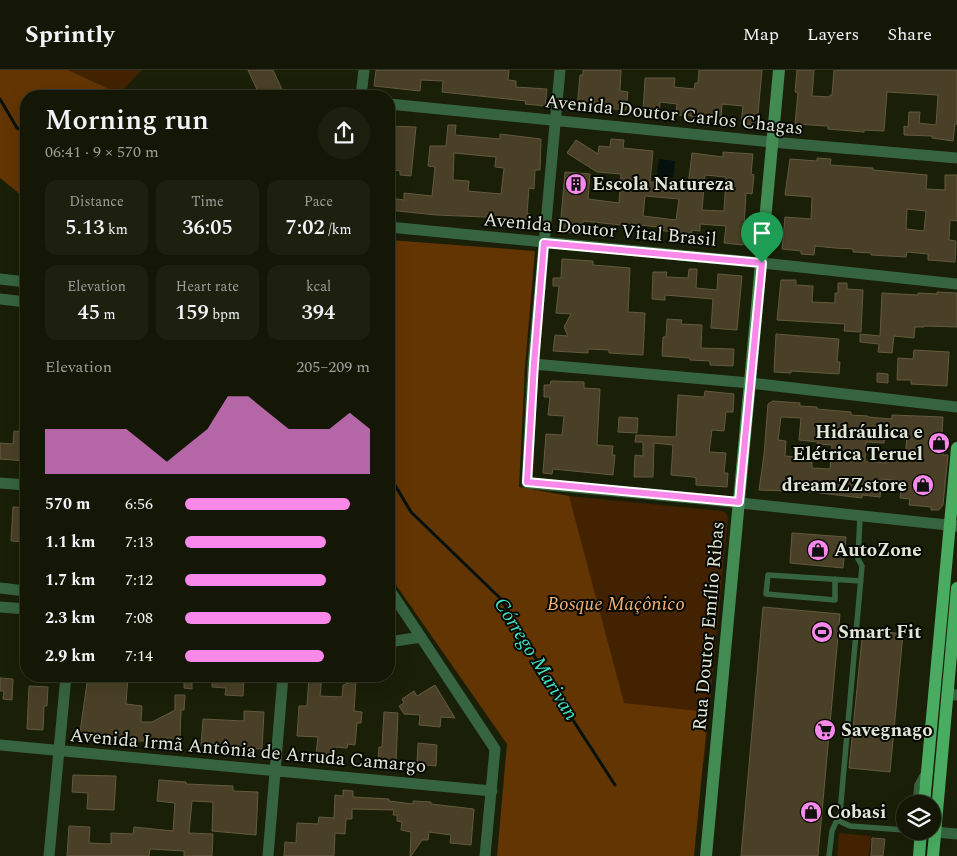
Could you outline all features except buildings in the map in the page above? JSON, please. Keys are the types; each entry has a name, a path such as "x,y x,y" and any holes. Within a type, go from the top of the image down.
{"main road":[{"path":"925,795 952,555 957,448"},
{"path":"940,795 952,695 957,588"},
{"path":"919,856 920,840"},
{"path":"933,856 934,840"}],"street":[{"path":"362,90 364,70"},
{"path":"560,70 534,364 527,482 739,502 953,526"},
{"name":"Rua Doutor Emílio Ribas","path":"706,856 779,70"},
{"name":"Avenida Doutor Carlos Chagas","path":"395,105 772,142 957,158"},
{"name":"Avenida Doutor Vital Brasil","path":"395,228 957,284"},
{"path":"0,279 20,281"},
{"path":"0,299 20,301"},
{"path":"534,364 750,383 957,407"},
{"path":"0,483 20,485"},
{"path":"0,588 20,590"},
{"path":"395,598 496,749 485,856"},
{"path":"0,607 20,609"},
{"path":"395,641 421,637"},
{"path":"49,856 65,682"},
{"path":"268,856 283,682"},
{"name":"Avenida Irmã Antônia de Arruda Camargo","path":"0,746 492,791"},
{"path":"941,833 957,834"}],"lane":[{"path":"830,856 832,831 840,813 861,581 862,566 858,559 860,516"},
{"path":"835,579 834,600 766,594 768,575 835,579 861,581"},
{"path":"916,795 917,785 927,768"},
{"path":"837,820 850,826 896,829"}],"green space":[{"path":"68,70 142,70 123,90 110,90"},
{"name":"Bosque Maçônico","path":"519,487 569,496 722,511 726,513 728,518 704,762 507,744"},
{"path":"839,833 871,836 869,856 837,856"}],"shaded area":[{"path":"0,70 68,70 111,90 20,90 20,194 0,178"},
{"path":"659,159 675,161 673,178 657,176"},
{"path":"395,240 535,251 525,367 519,487 569,496 624,703 708,712 694,856 497,856 507,744 395,584"}],"waterway":[{"name":"Córrego Marivan","path":"0,99 17,128 20,129"},
{"name":"Córrego Marivan","path":"395,485 411,512 501,599 560,700 615,785"}],"place":[{"name":"Escola Natureza","path":"576,184"},
{"name":"Hidráulica e Elétrica Teruel","path":"939,443"},
{"name":"dreamZZstore","path":"923,485"},
{"name":"AutoZone","path":"818,550"},
{"name":"Smart Fit","path":"822,632"},
{"name":"Savegnago","path":"825,730"},
{"name":"Cobasi","path":"811,812"}],"route":[{"path":"544,243 762,263 739,502 584,489 527,482 544,243"}]}
